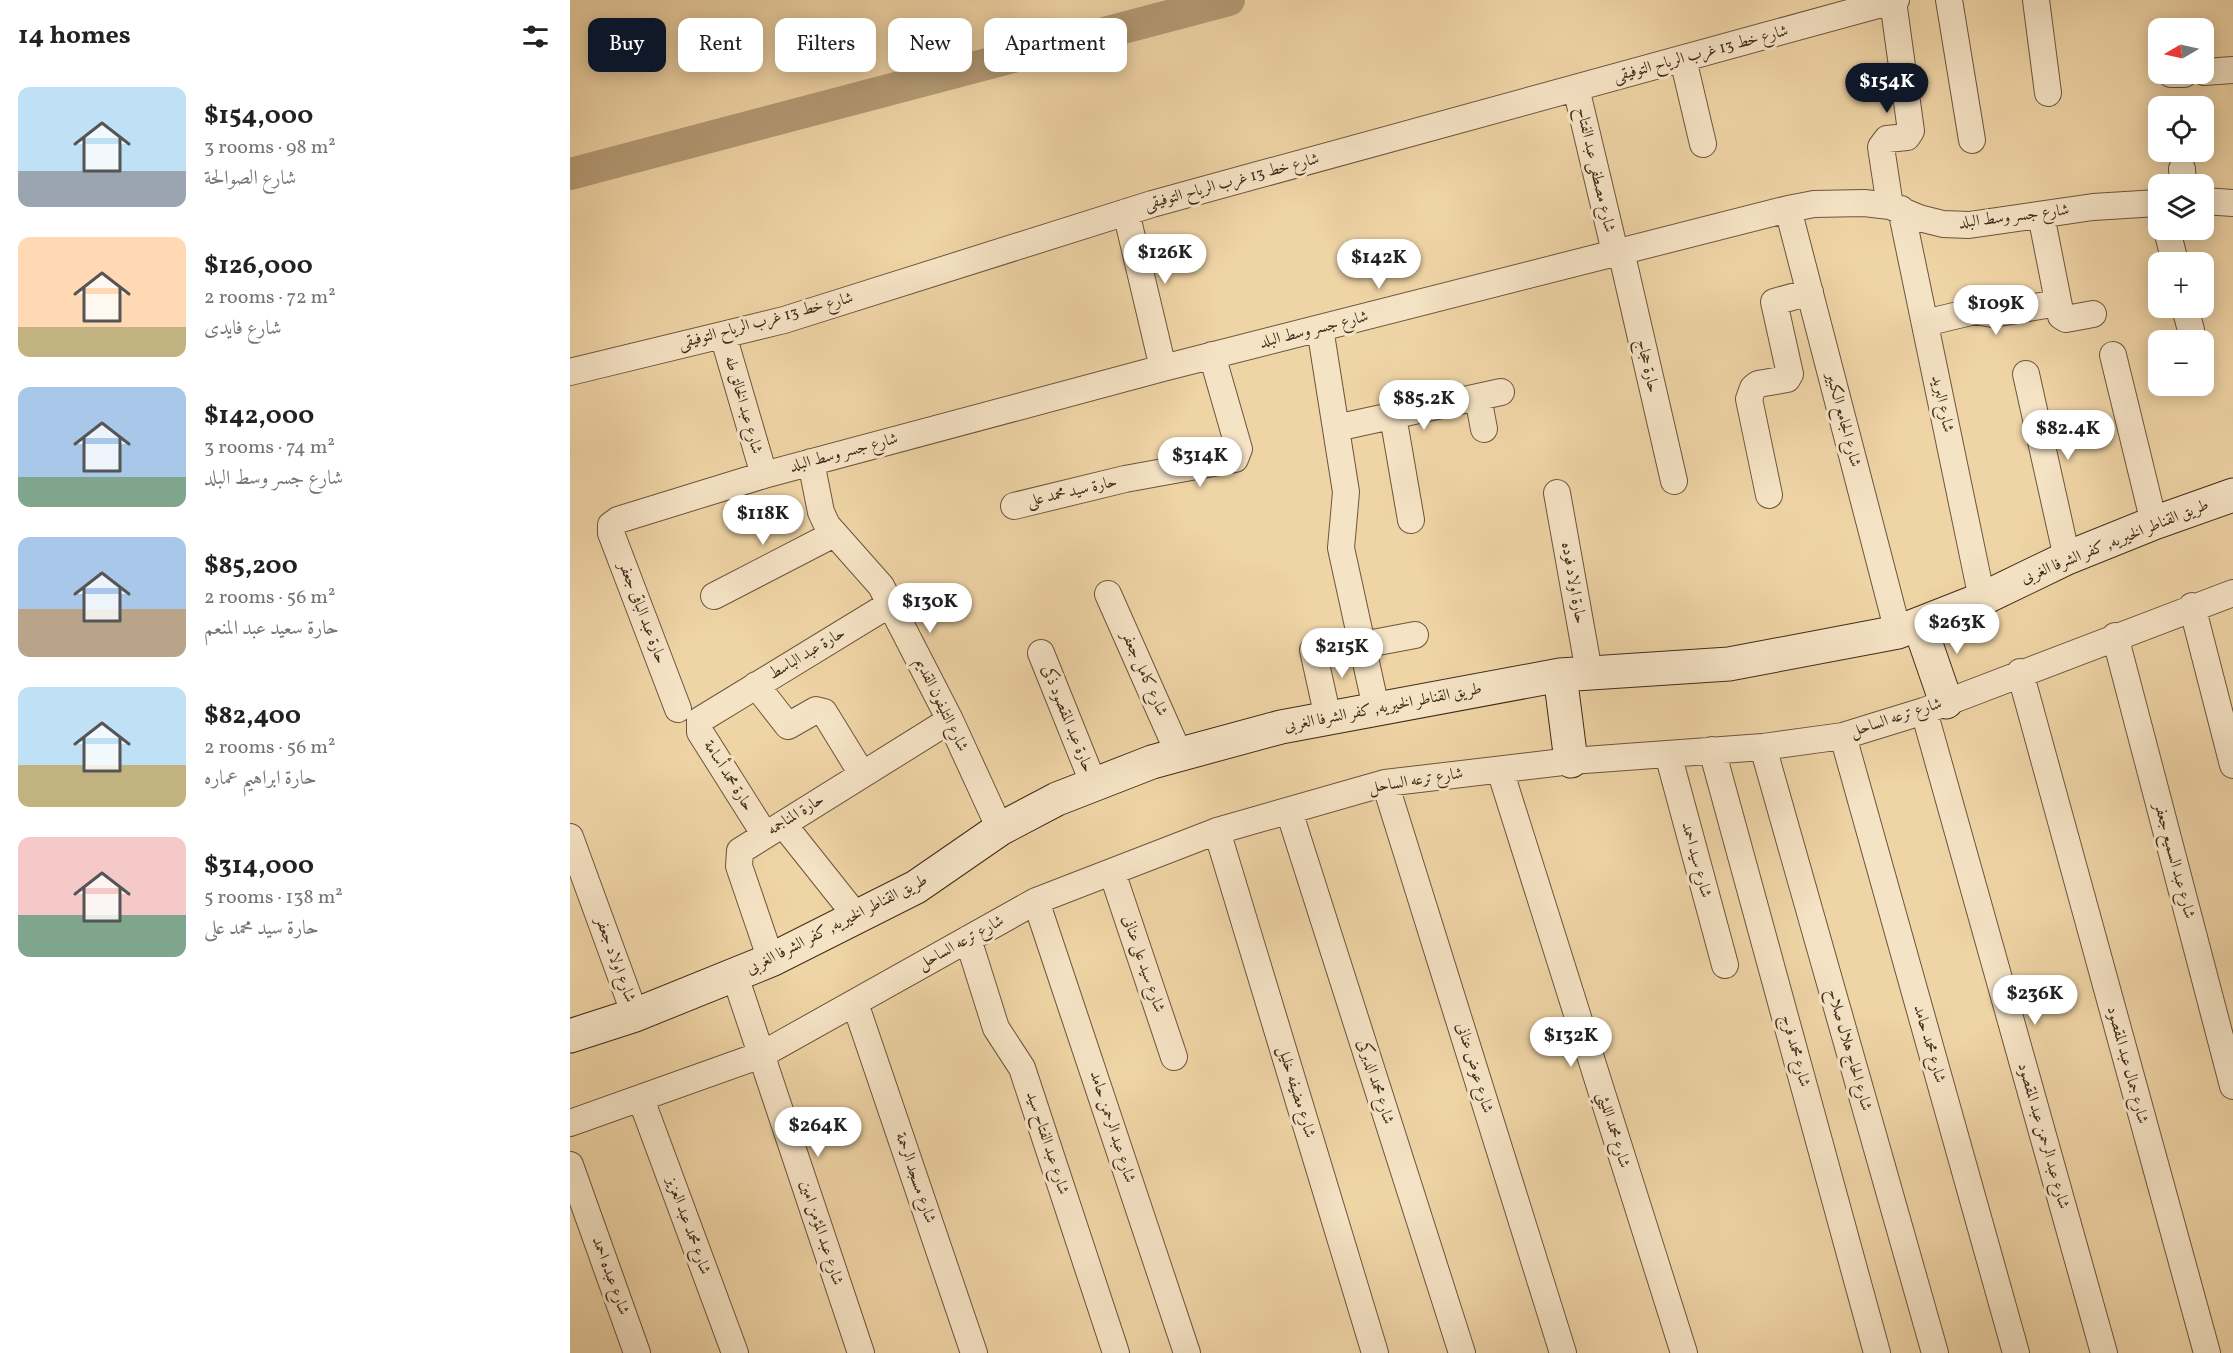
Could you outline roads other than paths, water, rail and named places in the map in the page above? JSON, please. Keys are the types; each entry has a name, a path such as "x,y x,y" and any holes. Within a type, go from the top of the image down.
{"street":[{"name":"شارع خط 13 غرب الرياح التوفيقى","path":"570,372 784,320 1126,212 1894,0"},
{"name":"شارع البريد","path":"1894,0 1911,130 1907,137 1887,139 1881,147 1925,323 1982,599"},
{"path":"1949,0 1972,140"},
{"path":"2036,0 2048,93"},
{"path":"1683,59 1703,144"},
{"path":"2214,71 2233,70"},
{"name":"شارع مصطفى عبد الفتاح","path":"1575,88 1618,251"},
{"name":"شارع جسر وسط البلد","path":"618,520 764,475 1163,368 1788,209 1839,202 1896,208 1918,218 1944,224 1969,225 2092,207 2148,204"},
{"path":"2214,202 2233,203"},
{"name":"شارع الجامع الكبير","path":"1788,209 1810,292 1909,628"},
{"path":"1126,212 1163,368"},
{"path":"2041,215 2061,315 2066,319 2093,314"},
{"name":"حارة حجاج","path":"1618,251 1674,481"},
{"path":"1769,495 1749,399 1753,388 1758,384 1787,379 1790,374 1774,302 1810,292"},
{"path":"1925,323 1975,311 1993,314 2058,303"},
{"path":"1320,328 1346,492 1341,548 1376,708"},
{"name":"شارع عبد الخالق طه","path":"723,335 764,475"},
{"name":"حارة سيد محمد على","path":"1014,506 1125,479 1235,459 1239,449 1212,355"},
{"path":"2113,355 2154,523"},
{"path":"2026,374 2067,558"},
{"path":"1336,429 1490,394 1484,429"},
{"path":"1393,416 1411,520"},
{"name":"شارع التليفون القديم","path":"811,462 821,512 832,534 881,586 950,720 1000,829"},
{"name":"حارة اولاد فوده","path":"1557,493 1575,674"},
{"name":"طريق القناطر الخيريه, كفر الشرفا الغربى","path":"570,1036 635,1015 771,960 916,887 1000,829 1057,799 1152,762 1281,727 1376,708 1575,674 1729,664 1909,628 1982,599 2067,558 2154,523 2233,495"},
{"name":"حارة عبد الباقى جعفر","path":"618,520 611,525 611,533 678,709"},
{"path":"714,596 832,534"},
{"name":"شارع كامل جعفر","path":"1108,594 1179,754"},
{"name":"شارع ترعه الساحل","path":"570,1123 761,1055 1036,901 1217,831 1385,783 1571,761 1762,747 1843,736 1935,706 2192,606 2231,600"},
{"name":"حارة عبد الباسط","path":"704,717 890,603"},
{"path":"2192,606 2233,765"},
{"path":"1909,628 1935,706"},
{"path":"1362,645 1415,635"},
{"name":"شارع عبد السميع جعفر","path":"2115,636 2233,1086"},
{"path":"1313,650 1328,718"},
{"name":"حارة عبد المقصود ذكى","path":"1041,653 1094,785"},
{"name":"شارع جمال عبد المقصود","path":"2020,672 2206,1353"},
{"path":"1571,761 1575,674"},
{"path":"756,685 788,726 816,710 824,712 862,774"},
{"name":"شارع عبد الرحمن عبد المقصود","path":"1935,706 2104,1353"},
{"name":"حارة محمد أسامة","path":"704,717 699,723 700,732 774,829 857,917"},
{"name":"حارة المناجمه","path":"771,960 737,858 746,846 950,720"},
{"name":"شارع محمد حامد","path":"1843,736 2016,1353"},
{"name":"شارع الحاج هلال صلاح","path":"1762,747 1935,1353"},
{"name":"شارع محمد فرج","path":"1712,750 1877,1353"},
{"name":"شارع سيد احمد","path":"1668,754 1725,965"},
{"name":"شارع محمد الليثي","path":"1500,770 1684,1353"},
{"name":"شارع عوض عنانى","path":"1385,783 1563,1353"},
{"name":"شارع محمد الدبركى","path":"1289,811 1462,1353"},
{"name":"شارع مضيفه خليل","path":"1217,831 1375,1353"},
{"name":"شارع اولاد جعفر","path":"570,837 635,1015"},
{"name":"شارع سيد على عنانى","path":"1112,872 1174,1057"},
{"name":"شارع عبد الرحمن حامد","path":"1036,901 1187,1353"},
{"name":"شارع عبد الفتاح سيد","path":"968,939 996,1028 1022,1068 1116,1353"},
{"name":"شارع عبد المؤمن امين","path":"735,976 861,1353"},
{"name":"شارع مسجد الرحمة","path":"855,1004 974,1353"},
{"name":"شارع محمد عبد العزيز","path":"641,1099 735,1353"},
{"name":"شارع عبده احمد","path":"570,1165 637,1353"}],"waterway":[{"path":"570,174 1229,0"}]}
